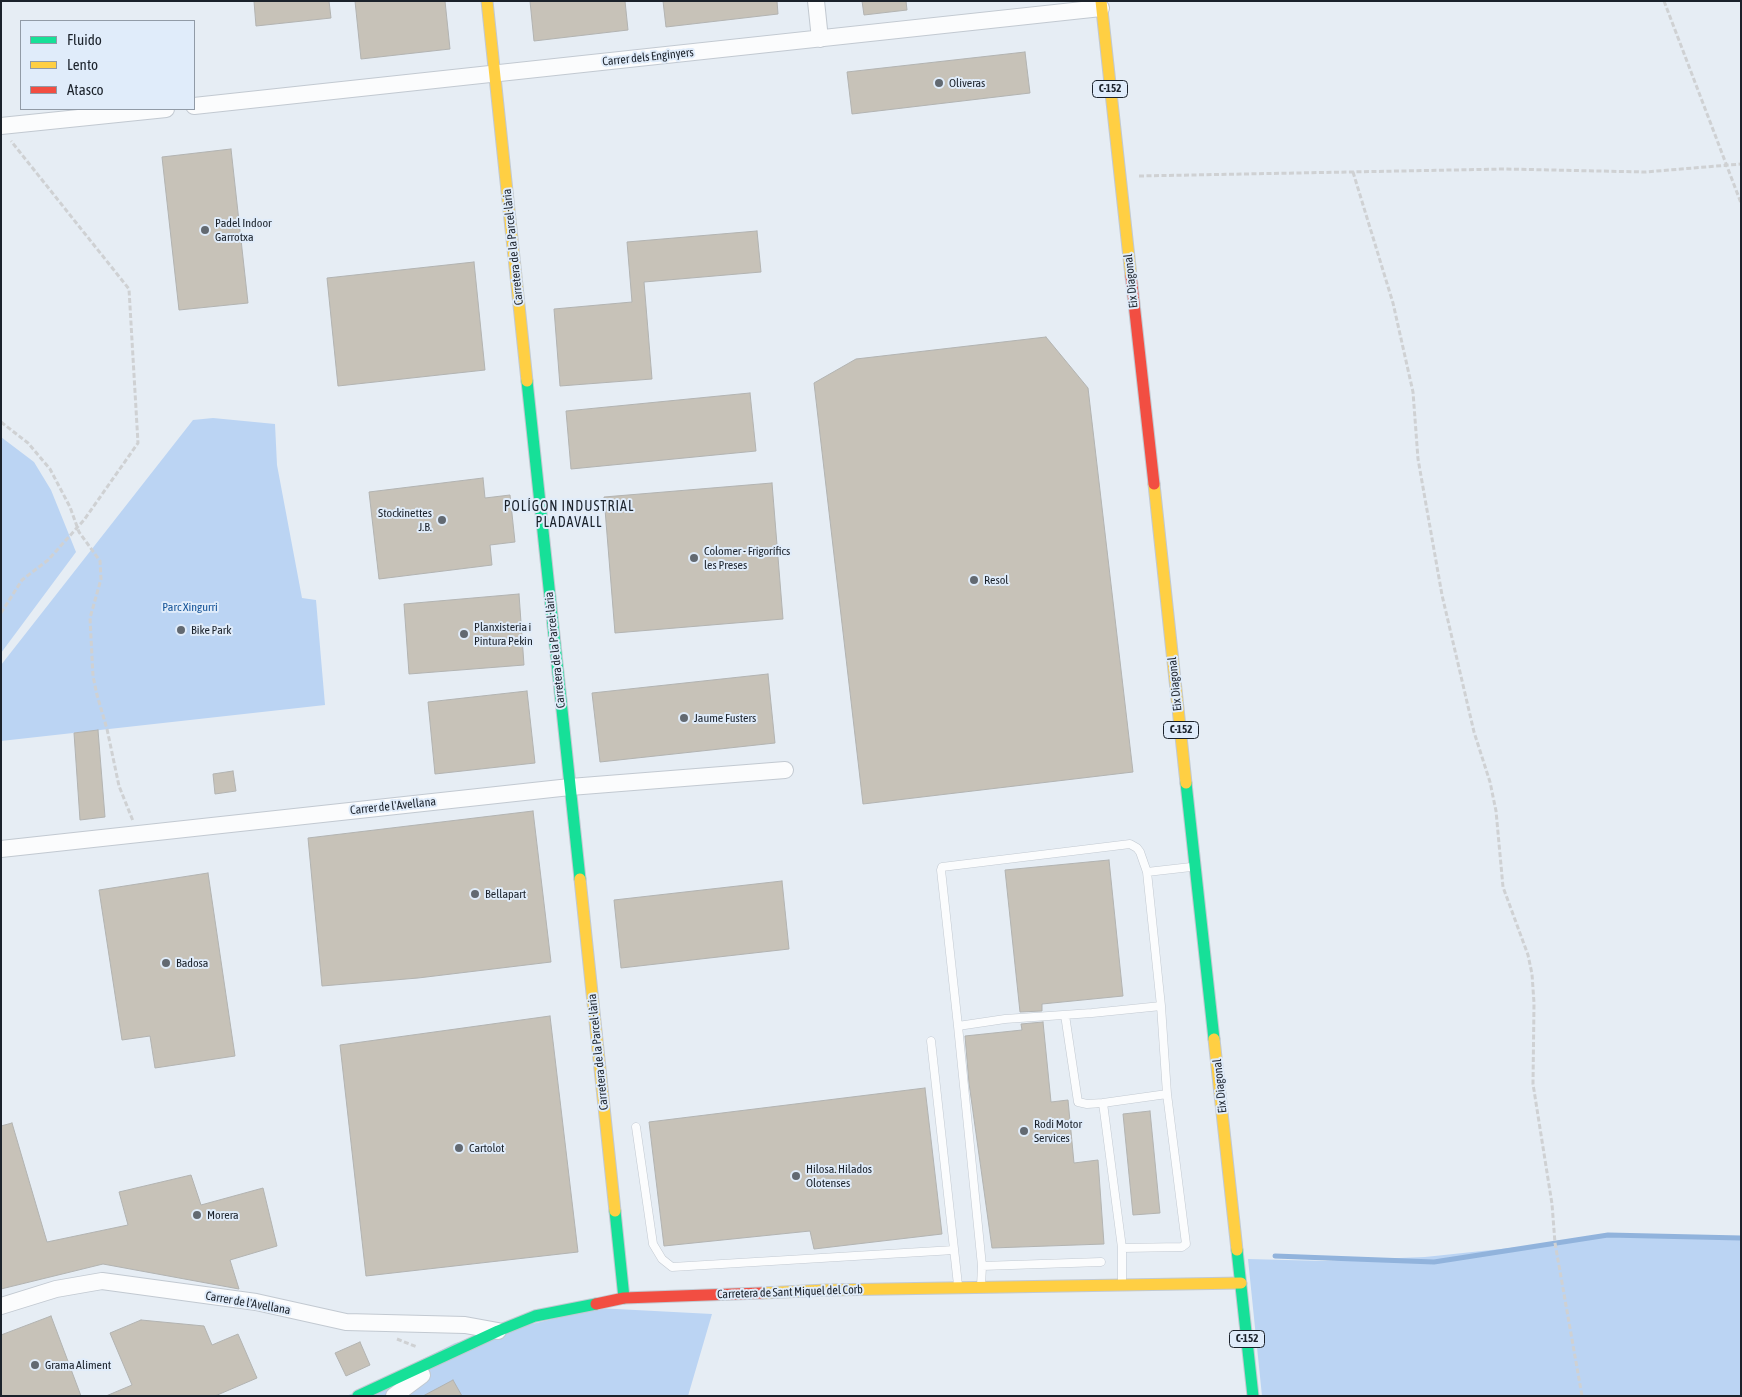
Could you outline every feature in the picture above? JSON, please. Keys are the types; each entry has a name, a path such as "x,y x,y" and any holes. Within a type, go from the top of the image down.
{"street":[{"name":"Carretera de la Parcel·lària","path":"487,1 624,1298"},
{"path":"816,1 820,39"},
{"name":"Carrer dels Enginyers","path":"195,106 820,39 1101,5"},
{"name":"Eix Diagonal","path":"1101,5 1254,1396"},
{"path":"4,131 159,110"},
{"name":"Carrer de l'Avellana","path":"1,849 570,787 785,770"},
{"name":"Carrer de l'Avellana","path":"1,1306 56,1289 102,1282 256,1302 346,1322 465,1325 498,1331"},
{"name":"Carretera de Sant Miquel del Corb","path":"358,1396 451,1352 535,1316 624,1298 827,1290 1241,1283"},
{"path":"394,1396 451,1352"}],"lane":[{"path":"980,1287 982,1266 942,874 942,867 945,866 1130,844 1140,852 1147,872 1161,1006 1167,1094 1186,1244 1182,1247 1122,1248"},
{"path":"1147,872 1196,866"},
{"path":"958,1026 1005,1019 1092,1014 1161,1006"},
{"path":"1065,1015 1080,1104 1103,1103 1167,1094"},
{"path":"931,1041 958,1288"},
{"path":"1103,1103 1122,1248 1122,1285"},
{"path":"636,1127 653,1244 662,1259 672,1267 954,1250"},
{"path":"982,1266 1101,1262"}],"path":[{"path":"1664,1 1741,203"},
{"path":"1,613 22,580 48,560 84,520 138,443 129,290 4,131"},
{"path":"1120,177 1505,169 1645,172 1741,164"},
{"path":"1353,172 1394,303 1413,392 1418,459 1442,595 1474,732 1490,782 1496,811 1503,887 1528,955 1532,974 1534,1003 1533,1084 1552,1204 1557,1252 1582,1396"},
{"path":"1,422 28,443 50,469 70,507 77,528 84,540 98,556 102,566 101,579 91,613 90,630 94,676 97,696 107,729 119,786 134,825"},
{"path":"394,1338 409,1345 451,1352"}],"green space":[{"name":"Parc Xingurri","path":"213,418 275,424 277,465 302,598 316,600 325,705 1,741 1,665 193,420"},
{"path":"1,437 34,462 51,490 76,552 1,653"},
{"path":"1600,1235 1741,1236 1741,1396 1262,1396 1248,1259 1324,1261 1425,1257 1548,1244"},
{"path":"597,1308 712,1314 688,1396 346,1396 455,1343"}],"building":[{"path":"254,1 329,1 331,18 256,26"},
{"path":"355,1 445,1 450,49 361,59"},
{"path":"530,1 625,1 628,30 534,41"},
{"path":"663,1 777,1 778,14 666,27"},
{"path":"862,1 906,1 907,10 864,15"},
{"name":"Oliveras","path":"1025,52 1030,93 852,114 847,72"},
{"name":"Padel Indoor Garrotxa","path":"231,149 248,303 179,310 162,157"},
{"path":"757,231 761,272 644,282 652,379 560,386 554,309 632,302 627,242"},
{"path":"474,262 485,370 338,386 327,278"},
{"name":"Resol","path":"1046,337 1088,388 1133,772 863,804 814,383 856,359"},
{"path":"750,393 756,451 571,469 566,411"},
{"name":"Stockinettes J.B.","path":"483,478 485,498 510,495 515,542 490,545 492,565 379,579 369,492"},
{"name":"Colomer - Frigorífics les Preses","path":"772,483 783,619 615,633 604,497"},
{"name":"Planxisteria i Pintura Pekin","path":"519,594 524,665 409,674 404,604"},
{"name":"Jaume Fusters","path":"768,674 775,743 600,762 592,693"},
{"path":"527,691 535,763 435,774 428,702"},
{"path":"98,730 105,817 80,820 74,733"},
{"path":"233,771 236,791 215,794 213,774"},
{"path":"533,811 551,962 418,978 322,986 308,838"},
{"path":"1109,860 1123,996 1042,1004 1042,1011 1020,1012 1005,870"},
{"name":"Badosa","path":"208,873 235,1056 155,1068 150,1036 122,1040 99,890"},
{"path":"782,881 789,949 621,968 614,900"},
{"name":"Cartolot","path":"550,1016 578,1252 366,1276 340,1045"},
{"name":"Rodi Motor Services","path":"1043,1022 1051,1102 1068,1100 1074,1163 1098,1160 1104,1244 992,1248 969,1083 965,1036 1022,1030 1021,1024"},
{"name":"Hilosa. Hilados Olotenses","path":"925,1088 942,1234 814,1249 810,1231 664,1246 649,1122"},
{"path":"1150,1111 1160,1213 1133,1215 1123,1114"},
{"name":"Morera","path":"12,1123 47,1242 128,1225 119,1192 191,1175 201,1205 263,1188 277,1246 230,1260 239,1289 103,1264 1,1289 1,1126"},
{"name":"Grama Aliment","path":"51,1316 81,1396 1,1396 1,1335"},
{"path":"141,1320 204,1326 212,1345 238,1334 257,1378 215,1396 106,1396 132,1385 110,1333"},
{"path":"360,1342 370,1365 346,1376 335,1353"},
{"path":"453,1380 462,1396 423,1396"}],"waterway":[{"path":"1275,1256 1434,1262 1608,1235 1741,1238"}],"traffic: fast":[{"path":"527,381 580,879"},
{"path":"1186,783 1214,1039"},
{"path":"615,1211 624,1298"},
{"path":"1237,1250 1253,1396"},
{"path":"358,1396 498,1331 535,1316 596,1304"}],"traffic: slow":[{"path":"487,1 527,381"},
{"path":"1101,1 1131,276"},
{"path":"1154,484 1186,783"},
{"path":"580,879 615,1211"},
{"path":"1214,1039 1237,1250"},
{"path":"762,1293 827,1290 1241,1283"}],"traffic: jam":[{"path":"1131,276 1154,484"},
{"path":"596,1304 624,1298 762,1293"}],"place":[{"name":"Oliveras","path":"939,83"},
{"name":"Padel Indoor Garrotxa","path":"205,230"},
{"name":"Stockinettes J.B.","path":"442,520"},
{"name":"Colomer - Frigorífics les Preses","path":"694,558"},
{"name":"Resol","path":"974,580"},
{"name":"Bike Park","path":"181,630"},
{"name":"Planxisteria i Pintura Pekin","path":"464,634"},
{"name":"Jaume Fusters","path":"684,718"},
{"name":"Bellapart","path":"475,894"},
{"name":"Badosa","path":"166,963"},
{"name":"Rodi Motor Services","path":"1024,1131"},
{"name":"Cartolot","path":"459,1148"},
{"name":"Hilosa. Hilados Olotenses","path":"796,1176"},
{"name":"Morera","path":"197,1215"},
{"name":"Grama Aliment","path":"35,1365"}],"district":[{"name":"POLÍGON INDUSTRIAL PLADAVALL","path":"569,516"}]}
